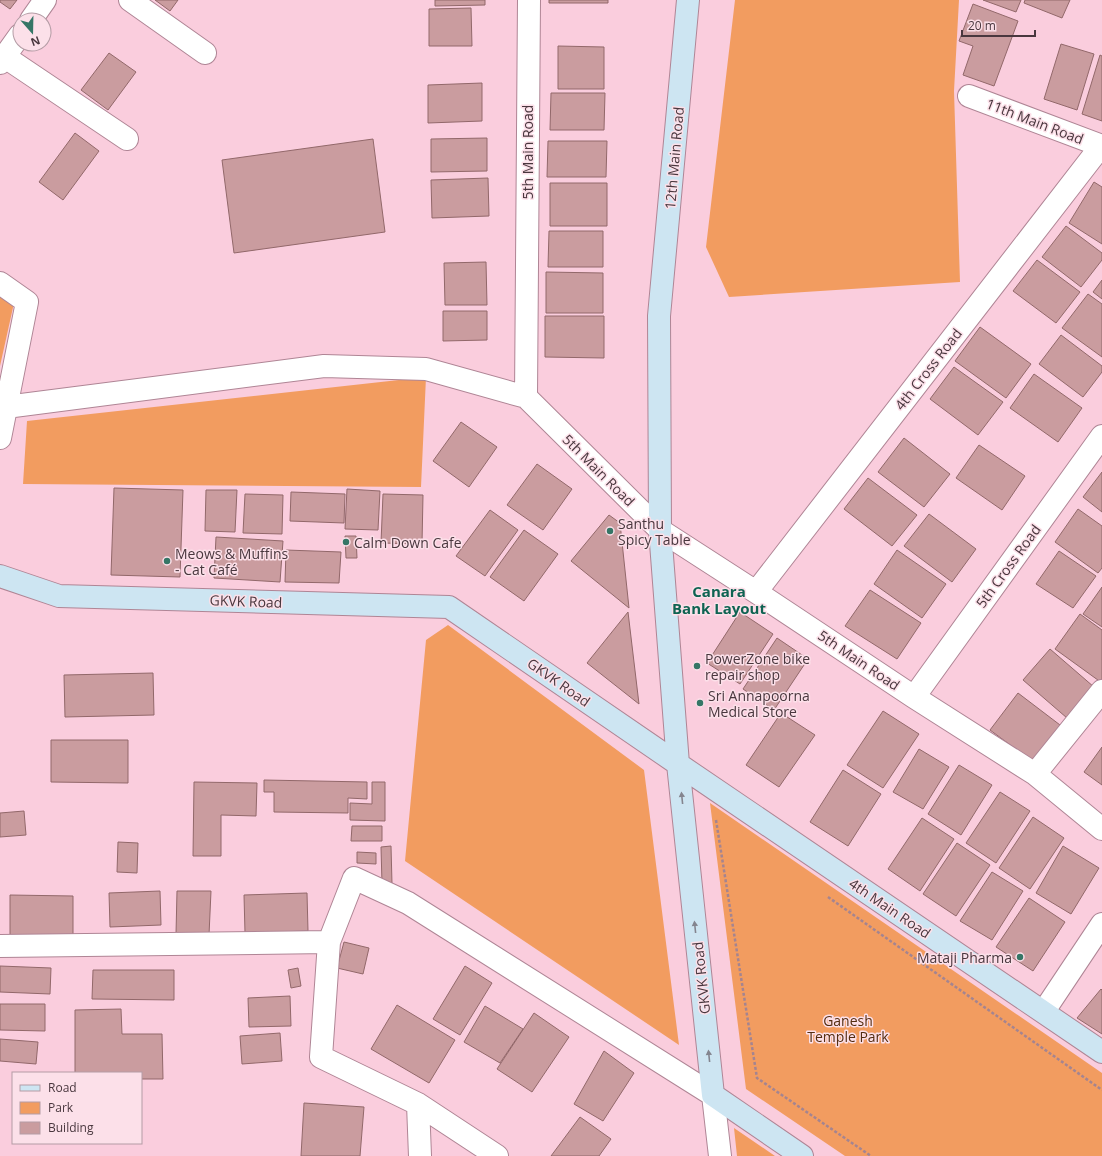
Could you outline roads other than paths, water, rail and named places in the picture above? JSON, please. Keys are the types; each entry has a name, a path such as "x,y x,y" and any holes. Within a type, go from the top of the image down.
{"main road":[{"name":"12th Main Road","path":"678,764 660,530 659,316 688,0"},
{"name":"GKVK Road","path":"0,576 59,596 449,607 678,764 713,1095"},
{"name":"4th Main Road","path":"678,764 1044,1011 1102,1052"},
{"path":"713,1095 802,1156"}],"street":[{"path":"37,12 45,0"},
{"path":"130,0 205,53"},
{"name":"5th Main Road","path":"529,0 526,397 660,530 914,697 1035,774 1102,829"},
{"path":"12,46 2,60 127,139"},
{"name":"11th Main Road","path":"969,96 1102,146"},
{"name":"4th Cross Road","path":"756,592 1102,146"},
{"path":"0,283 27,302 0,438"},
{"path":"6,408 324,366 426,369 526,397"},
{"name":"5th Cross Road","path":"914,697 1102,436"},
{"path":"1035,774 1102,690"},
{"path":"497,1156 418,1104 321,1056 329,942 354,878 408,903 713,1095 720,1156"},
{"path":"1044,1011 1102,924"},
{"path":"0,946 329,942"},
{"path":"418,1104 420,1156"}],"place":[{"name":"Santhu Spicy Table","path":"610,531"},
{"name":"Calm Down Cafe","path":"346,542"},
{"name":"Meows & Muffins - Cat Café","path":"167,561"},
{"name":"PowerZone bike repair shop","path":"697,666"},
{"name":"Sri Annapoorna Medical Store","path":"700,703"},
{"name":"Mataji Pharma","path":"1020,957"}],"district":[{"name":"Canara Bank Layout","path":"719,600"}],"park label":[{"name":"Ganesh Temple Park","path":"848,1028"}]}
